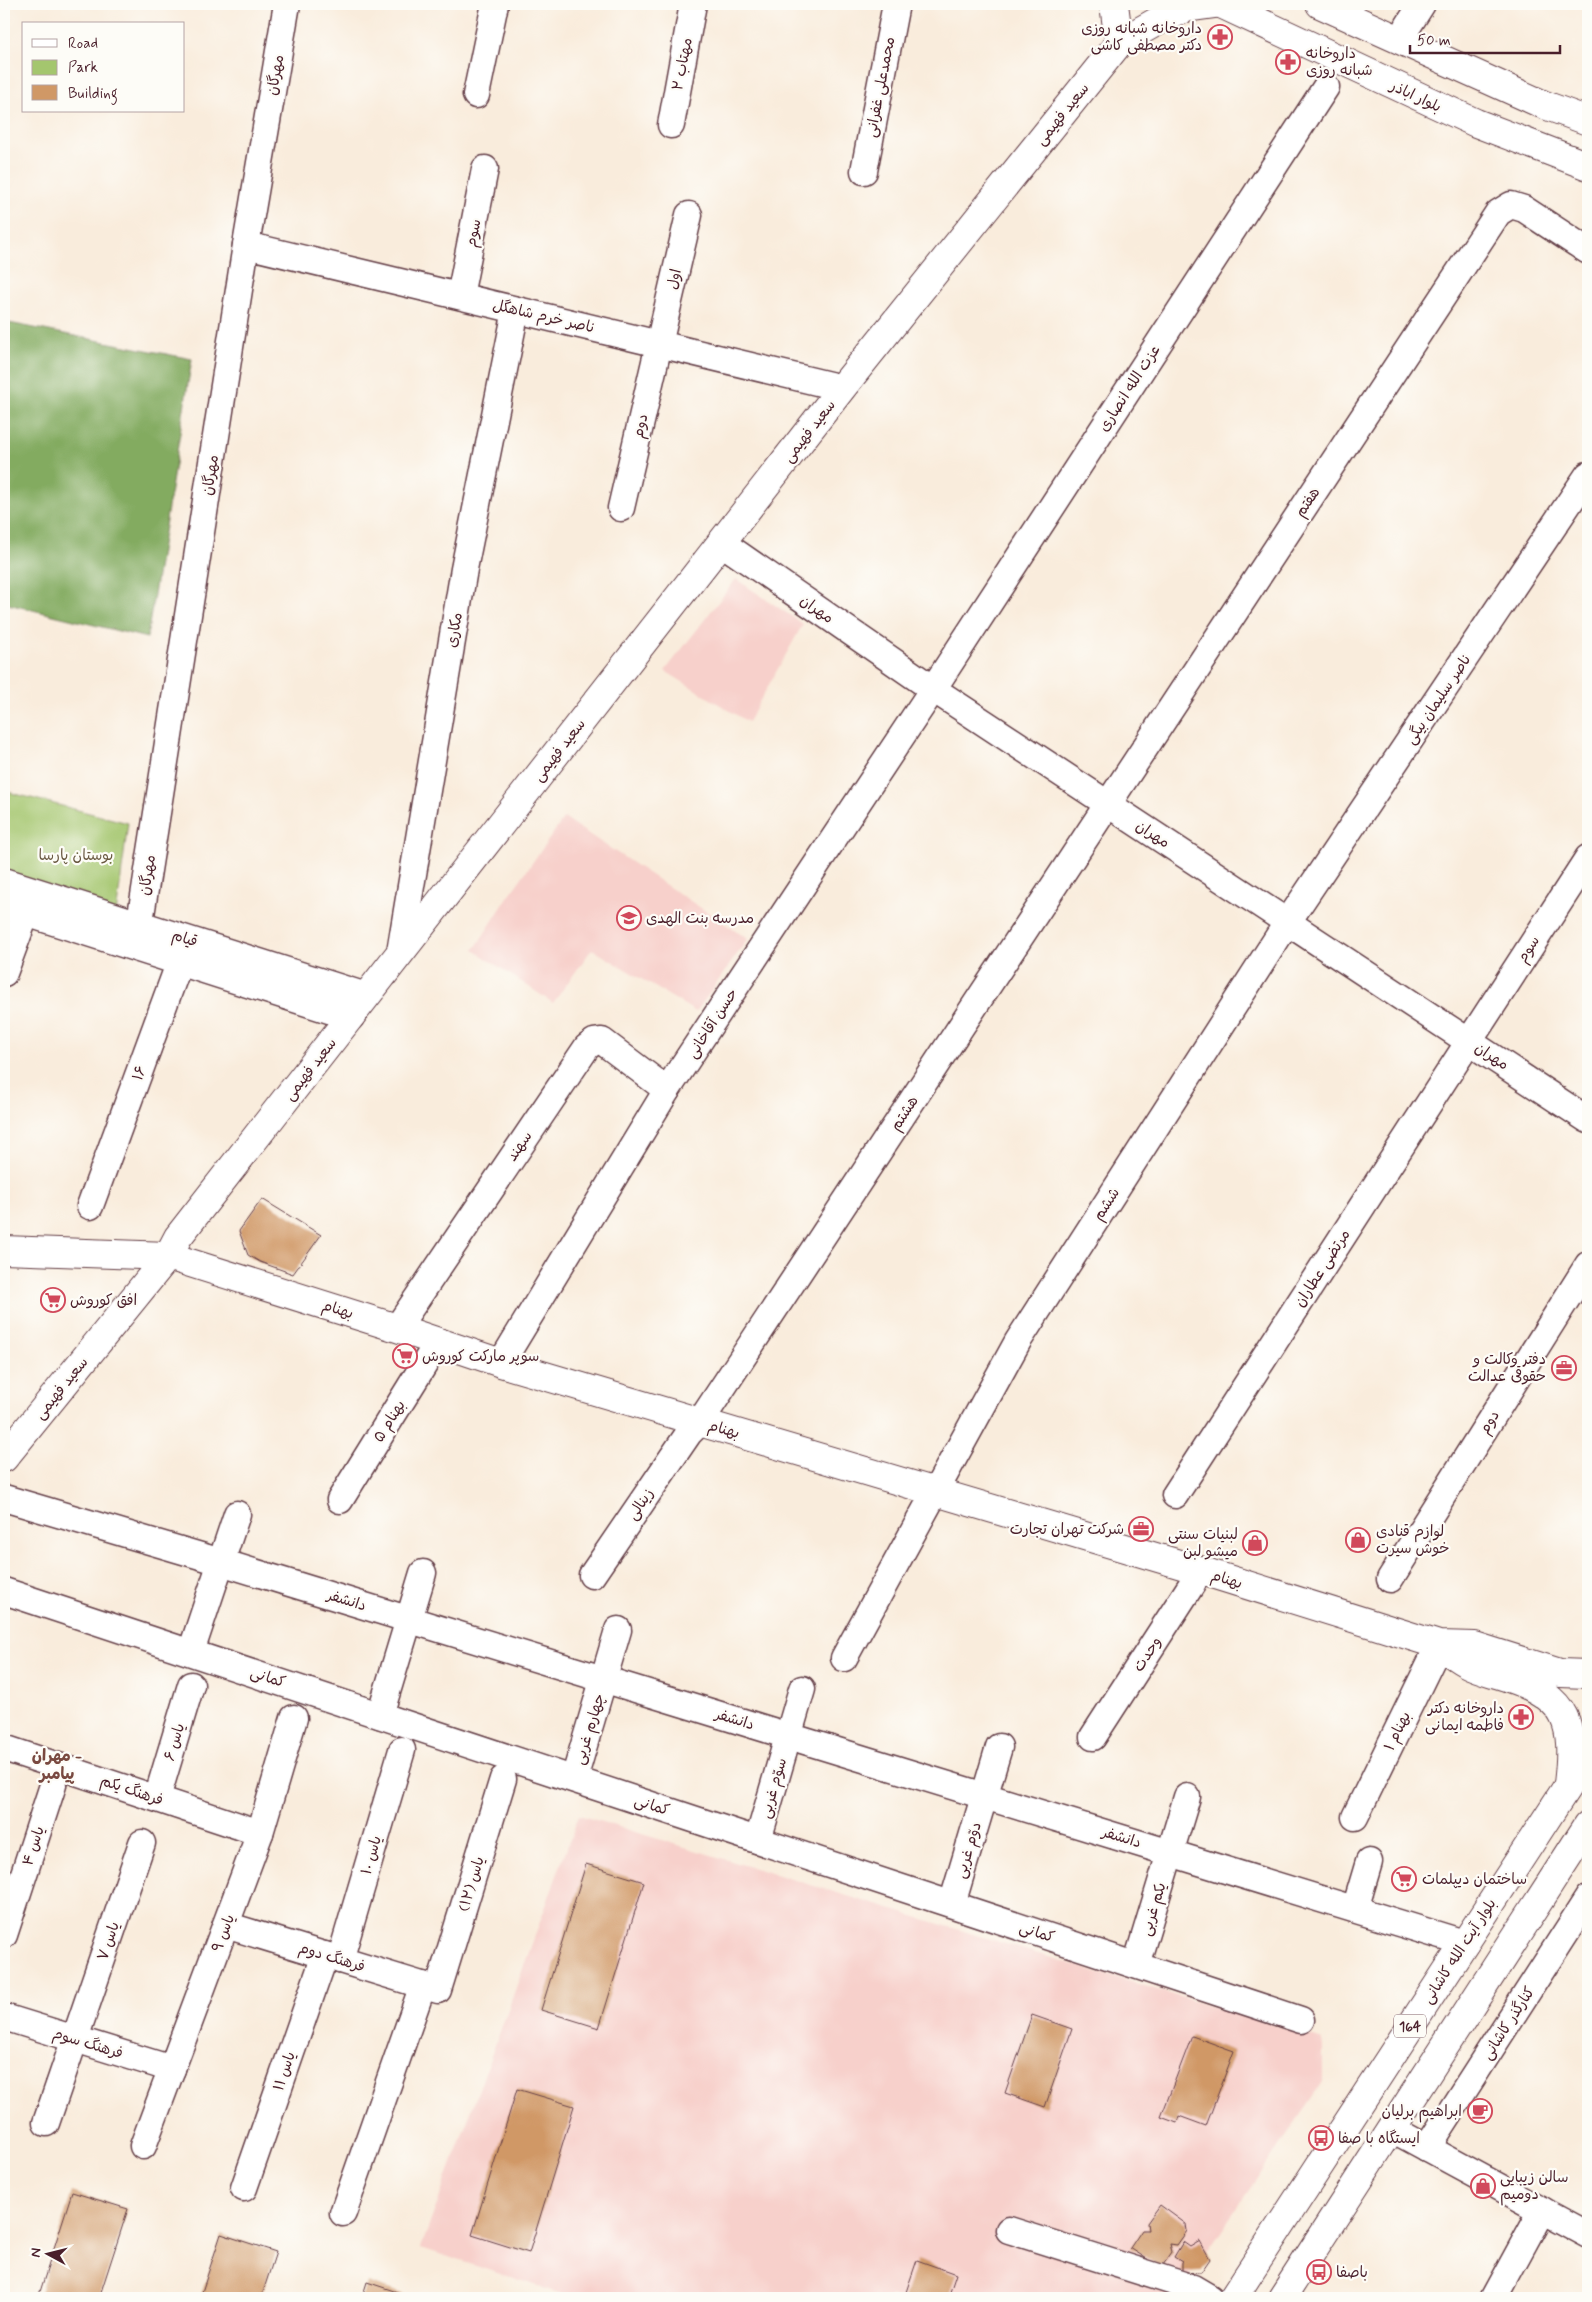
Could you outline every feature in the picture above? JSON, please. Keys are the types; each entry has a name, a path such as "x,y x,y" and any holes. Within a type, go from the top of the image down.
{"main road":[{"path":"1114,4 1119,43 1186,8 1215,4"},
{"name":"بلوار اباذر","path":"1221,4 1476,123 1588,166"},
{"path":"1320,4 1542,104 1588,122"},
{"name":"سعید فهیمی","path":"4,1458 168,1256 178,1237 842,388 1119,43"},
{"name":"بهنام","path":"4,1250 168,1256 397,1328 695,1427 936,1492 1199,1570 1439,1645 1475,1646 1560,1673 1588,1674"},
{"name":"بهنام","path":"1439,1645 1467,1664 1529,1684 1552,1698 1564,1716 1569,1733 1571,1761 1567,1788"},
{"path":"1552,1698 1564,1698 1571,1692 1570,1683 1560,1673"},
{"name":"بلوار آیت الله کاشانی","path":"1233,2298 1588,1755"},
{"name":"164","path":"1282,2298 1588,1825"}],"street":[{"name":"مهرگان","path":"138,936 246,245 287,4"},
{"path":"476,95 494,4"},
{"name":"مهتاب ۲","path":"670,125 693,4"},
{"name":"محمدعلی غفرانی","path":"864,171 896,4"},
{"path":"1408,26 1422,4"},
{"name":"عزت الله انصاری","path":"933,689 1326,87"},
{"name":"سوم","path":"460,296 485,169"},
{"name":"هفتم","path":"1107,804 1498,214 1511,205 1524,209 1588,252"},
{"name":"اول","path":"659,344 689,215"},
{"name":"ناصر خرم شاهگل","path":"246,245 842,388"},
{"name":"مکاری","path":"400,952 464,570 516,310"},
{"name":"دوم","path":"621,508 659,344"},
{"name":"ناصر سلیمان بیگی","path":"1287,923 1588,475"},
{"name":"مهران","path":"722,543 933,689 1588,1120"},
{"name":"حسن آقاخانی","path":"501,1363 667,1090 933,689"},
{"name":"هشتم","path":"695,1427 1107,804"},
{"name":"سوم","path":"1469,1041 1588,858"},
{"name":"قیام","path":"4,881 21,903 184,950 359,1006"},
{"path":"4,973 21,903"},
{"name":"ششم","path":"844,1658 1018,1341 1287,923"},
{"name":"۱۶","path":"90,1206 184,950"},
{"name":"سهند","path":"397,1328 587,1047 594,1042 602,1041 667,1090"},
{"name":"مرتضی عطاران","path":"1175,1495 1469,1041"},
{"name":"دوم","path":"1390,1579 1588,1264"},
{"name":"بهنام ۵","path":"340,1500 430,1355 436,1341"},
{"name":"زینالی","path":"592,1575 695,1427"},
{"name":"دانشفر","path":"4,1498 409,1619 1464,1943"},
{"path":"191,1652 237,1514"},
{"name":"وحدت","path":"1093,1737 1192,1584 1199,1570"},
{"path":"380,1715 423,1573"},
{"name":"کمانی","path":"4,1591 1301,2020"},
{"name":"چهارم غربی","path":"574,1779 618,1630"},
{"name":"بهنام ۱","path":"1355,1817 1439,1645"},
{"name":"یاس ۶","path":"157,1798 191,1685"},
{"name":"سوّم غربی","path":"758,1840 802,1689"},
{"name":"یاس ۹","path":"143,2146 260,1834 294,1718"},
{"name":"دوّم غربی","path":"952,1904 998,1747"},
{"name":"فرهنگ یکم","path":"4,1748 260,1834"},
{"name":"یاس ۱۰","path":"332,1958 402,1750"},
{"name":"یاس (۱۲)","path":"343,2213 431,1987 503,1779"},
{"name":"یاس ۴","path":"4,1935 53,1785"},
{"name":"یکم غربی","path":"1136,1966 1187,1797"},
{"name":"یاس ۷","path":"46,2123 142,1843"},
{"path":"1355,1909 1369,1862"},
{"name":"کنارگذر کاشانی","path":"1427,2148 1588,1898"},
{"name":"فرهنگ دوم","path":"226,1925 431,1987"},
{"name":"یاس ۱۱","path":"244,2188 332,1958"},
{"name":"فرهنگ سوم","path":"4,2017 172,2069"},
{"path":"1392,2129 1588,2235"},
{"path":"1494,2298 1542,2210"},
{"path":"1009,2230 1193,2288 1210,2298"}],"shaded area":[{"path":"736,579 803,624 748,722 665,671"},
{"name":"مدرسه بنت الهدی","path":"564,818 748,939 696,1012 592,949 553,1003 474,950 508,897"},
{"path":"579,1815 1323,2040 1323,2082 1175,2298 574,2298 421,2248"}],"green space":[{"path":"4,322 192,359 147,638 4,603"},
{"name":"بوستان پارسا","path":"4,791 128,823 116,915 4,879"}],"building":[{"path":"262,1199 321,1235 293,1274 260,1262 248,1255 239,1231"},
{"path":"586,1864 644,1882 599,2028 541,2010"},
{"path":"1032,2015 1072,2029 1045,2107 1005,2093"},
{"path":"1192,2036 1234,2051 1206,2126 1179,2116 1177,2123 1161,2117"},
{"path":"517,2089 574,2106 529,2253 472,2235"},
{"path":"72,2192 128,2209 99,2298 38,2298"},
{"path":"1160,2205 1186,2224 1187,2231 1177,2245 1170,2244 1172,2252 1163,2265 1158,2266 1130,2248 1142,2230 1148,2230 1147,2223"},
{"path":"221,2234 276,2252 261,2298 200,2298"},
{"path":"1200,2241 1210,2259 1201,2272 1182,2273 1182,2262 1174,2257 1183,2242 1190,2247"},
{"path":"917,2260 956,2274 948,2298 904,2298"},
{"path":"367,2282 415,2298 362,2298"}],"place":[{"name":"داروخانه شبانه روزی دکتر مصطفی کاشی","path":"1220,37"},
{"name":"داروخانه شبانه روزی","path":"1288,62"},
{"name":"مدرسه بنت الهدی","path":"629,918"},
{"name":"افق کوروش","path":"53,1300"},
{"name":"سوپر ماركت كوروش","path":"405,1356"},
{"name":"دفتر وکالت و حقوقی عدالت","path":"1564,1368"},
{"name":"شرکت تهران تجارت","path":"1141,1529"},
{"name":"لوازم قنادی خوش سیرت","path":"1358,1540"},
{"name":"لبنیات سنتی میشو لبن","path":"1255,1543"},
{"name":"داروخانه دکتر فاطمه ایمانی","path":"1521,1717"},
{"name":"ساختمان دیپلمات","path":"1404,1879"},
{"name":"ابراهیم برلیان","path":"1480,2111"},
{"name":"ایستگاه با صفا","path":"1321,2138"},
{"name":"سالن زیبایی دومیم","path":"1483,2186"},
{"name":"باصفا","path":"1319,2272"}],"district":[{"name":"مهران - پیامبر","path":"57,1764"}]}
